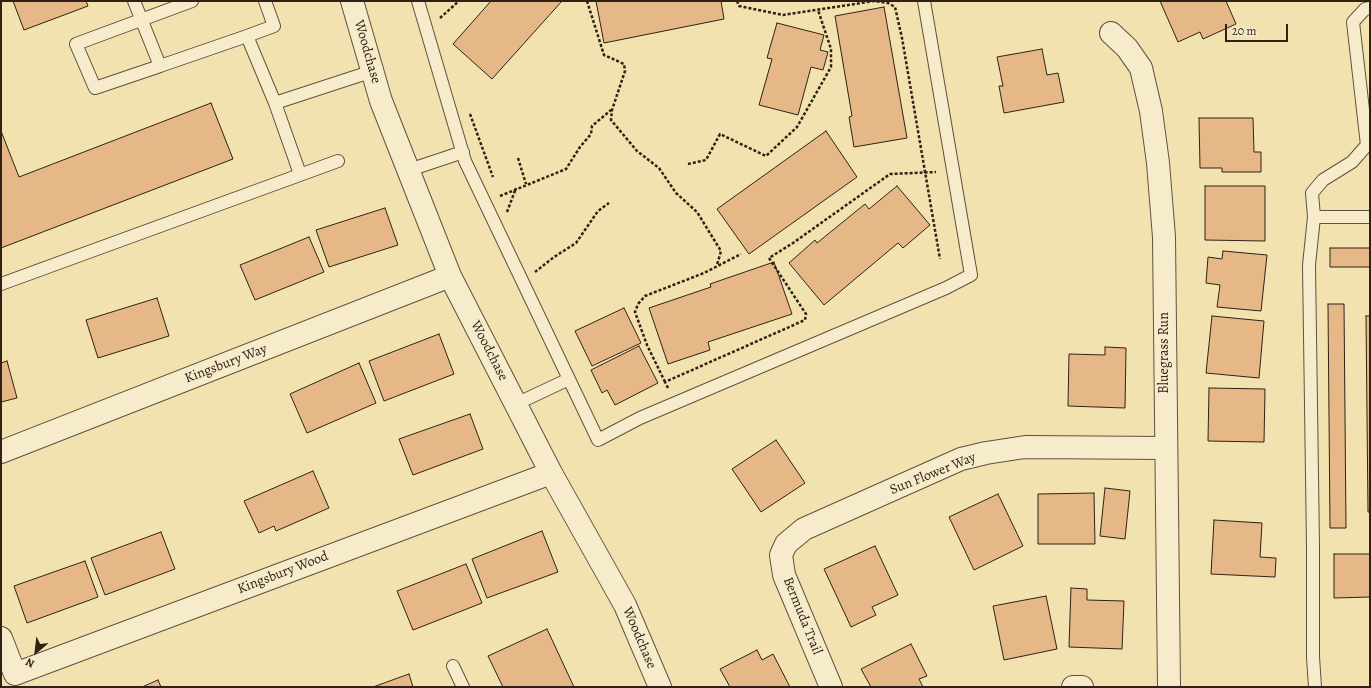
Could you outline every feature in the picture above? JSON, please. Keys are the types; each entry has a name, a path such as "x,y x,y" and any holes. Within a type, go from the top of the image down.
{"street":[{"name":"Woodchase","path":"352,1 381,100 450,276 551,473 625,605 660,687"},
{"name":"Bluegrass Run","path":"1111,32 1127,48 1141,68 1158,163 1164,237 1165,448 1169,687"},
{"name":"Kingsbury Way","path":"1,452 450,276"},
{"name":"Sun Flower Way","path":"786,544 804,529 968,458 1025,447 1165,448"},
{"name":"Kingsbury Wood","path":"1,638 15,674 551,473"},
{"name":"Bermuda Trail","path":"786,544 781,554 784,575 831,687"},
{"path":"1073,687 1082,687"}],"lane":[{"path":"134,1 160,66"},
{"path":"192,1 76,44 95,88 274,26 265,1"},
{"path":"418,1 465,161 598,440 640,418 946,288 971,275 924,1"},
{"path":"1315,687 1313,657 1314,546 1309,265 1314,217 1312,193 1323,180 1352,162 1367,145 1353,22 1366,9 1370,8"},
{"path":"247,36 276,103 300,174"},
{"path":"276,103 373,71"},
{"path":"408,170 463,152"},
{"path":"1,284 338,161"},
{"path":"1314,217 1370,217"},
{"path":"516,404 569,379"},
{"path":"453,666 463,687"}],"path":[{"path":"438,20 459,1"},
{"path":"586,1 604,55 624,64 625,71 612,110 611,120 637,151 659,168 676,193 697,212 721,251 717,266"},
{"path":"737,1 739,6 783,15 874,1 888,3 895,7 902,38 940,259"},
{"path":"688,164 706,160 720,134 766,156 797,127 830,68 830,49 818,10"},
{"path":"468,108 494,179"},
{"path":"500,196 516,188 566,169 580,147 591,134 592,126 612,110"},
{"path":"518,158 526,184"},
{"path":"665,382 805,320 806,314 769,258 793,243 890,174 925,173 953,170"},
{"path":"504,208 507,214 516,188"},
{"path":"498,191 502,202"},
{"path":"529,274 538,272 554,257 576,243 598,211 608,202"},
{"path":"669,391 647,345 635,312 638,304 645,296 704,273 741,254"}],"building":[{"path":"13,1 86,1 88,6 24,30"},
{"path":"491,1 562,1 492,79 453,44"},
{"path":"596,1 721,1 724,19 604,43"},
{"path":"1160,1 1226,1 1236,24 1203,39 1200,32 1178,42"},
{"path":"884,7 907,138 854,147 849,117 852,116 835,16"},
{"path":"777,23 824,35 820,50 828,52 823,70 811,67 798,115 759,105 772,59 767,58"},
{"path":"1042,49 1047,75 1058,73 1064,102 1004,113 999,86 1003,86 997,57"},
{"path":"211,103 233,159 1,248 1,131 19,177"},
{"path":"1199,118 1253,118 1254,152 1261,152 1261,172 1222,172 1222,168 1200,168"},
{"path":"826,131 857,177 749,254 717,209"},
{"path":"897,186 930,225 903,248 898,243 824,305 789,263 815,240 817,243 865,204 869,209"},
{"path":"1205,186 1265,186 1265,241 1205,240"},
{"path":"385,208 398,245 329,267 316,230"},
{"path":"309,237 324,272 255,300 240,265"},
{"path":"1330,248 1370,248 1370,267 1330,267"},
{"path":"1223,251 1267,255 1261,311 1217,307 1220,285 1206,283 1208,257 1222,259"},
{"path":"774,262 792,314 708,342 710,350 668,364 649,308 711,287 710,284"},
{"path":"157,298 169,336 98,358 86,320"},
{"path":"1328,304 1344,304 1346,528 1330,528"},
{"path":"624,308 641,343 592,366 575,331"},
{"path":"1212,316 1264,321 1259,378 1206,373"},
{"path":"1366,316 1370,316 1370,512 1368,512"},
{"path":"439,334 454,374 384,401 369,361"},
{"path":"639,346 658,383 615,405 607,390 602,393 591,370"},
{"path":"1105,347 1126,348 1125,408 1068,406 1069,354 1105,355"},
{"path":"7,361 17,398 1,402 1,363"},
{"path":"359,363 376,403 307,433 290,394"},
{"path":"1209,388 1265,389 1264,442 1208,441"},
{"path":"470,414 483,449 413,475 399,439"},
{"path":"776,440 805,483 761,512 732,469"},
{"path":"313,471 329,508 276,531 274,526 259,533 244,501"},
{"path":"1105,488 1130,491 1125,539 1100,536"},
{"path":"1094,493 1095,544 1038,544 1038,494"},
{"path":"998,494 1023,546 974,570 949,517"},
{"path":"1214,520 1262,523 1260,557 1276,558 1275,577 1211,574"},
{"path":"542,531 558,572 487,598 472,559"},
{"path":"161,532 175,569 105,595 91,558"},
{"path":"875,546 898,595 872,607 876,615 851,627 824,569"},
{"path":"1334,554 1370,554 1370,597 1334,598"},
{"path":"85,561 98,597 27,623 14,586"},
{"path":"466,564 482,603 413,630 397,591"},
{"path":"1071,588 1087,589 1087,600 1124,601 1122,649 1069,647"},
{"path":"1046,596 1057,649 1004,660 993,606"},
{"path":"547,629 574,687 503,687 488,656"},
{"path":"911,644 927,676 919,679 923,687 871,687 861,669"},
{"path":"757,650 762,660 773,654 790,687 730,687 720,669"},
{"path":"409,674 413,687 373,687"},
{"path":"158,680 161,687 142,687"}]}
